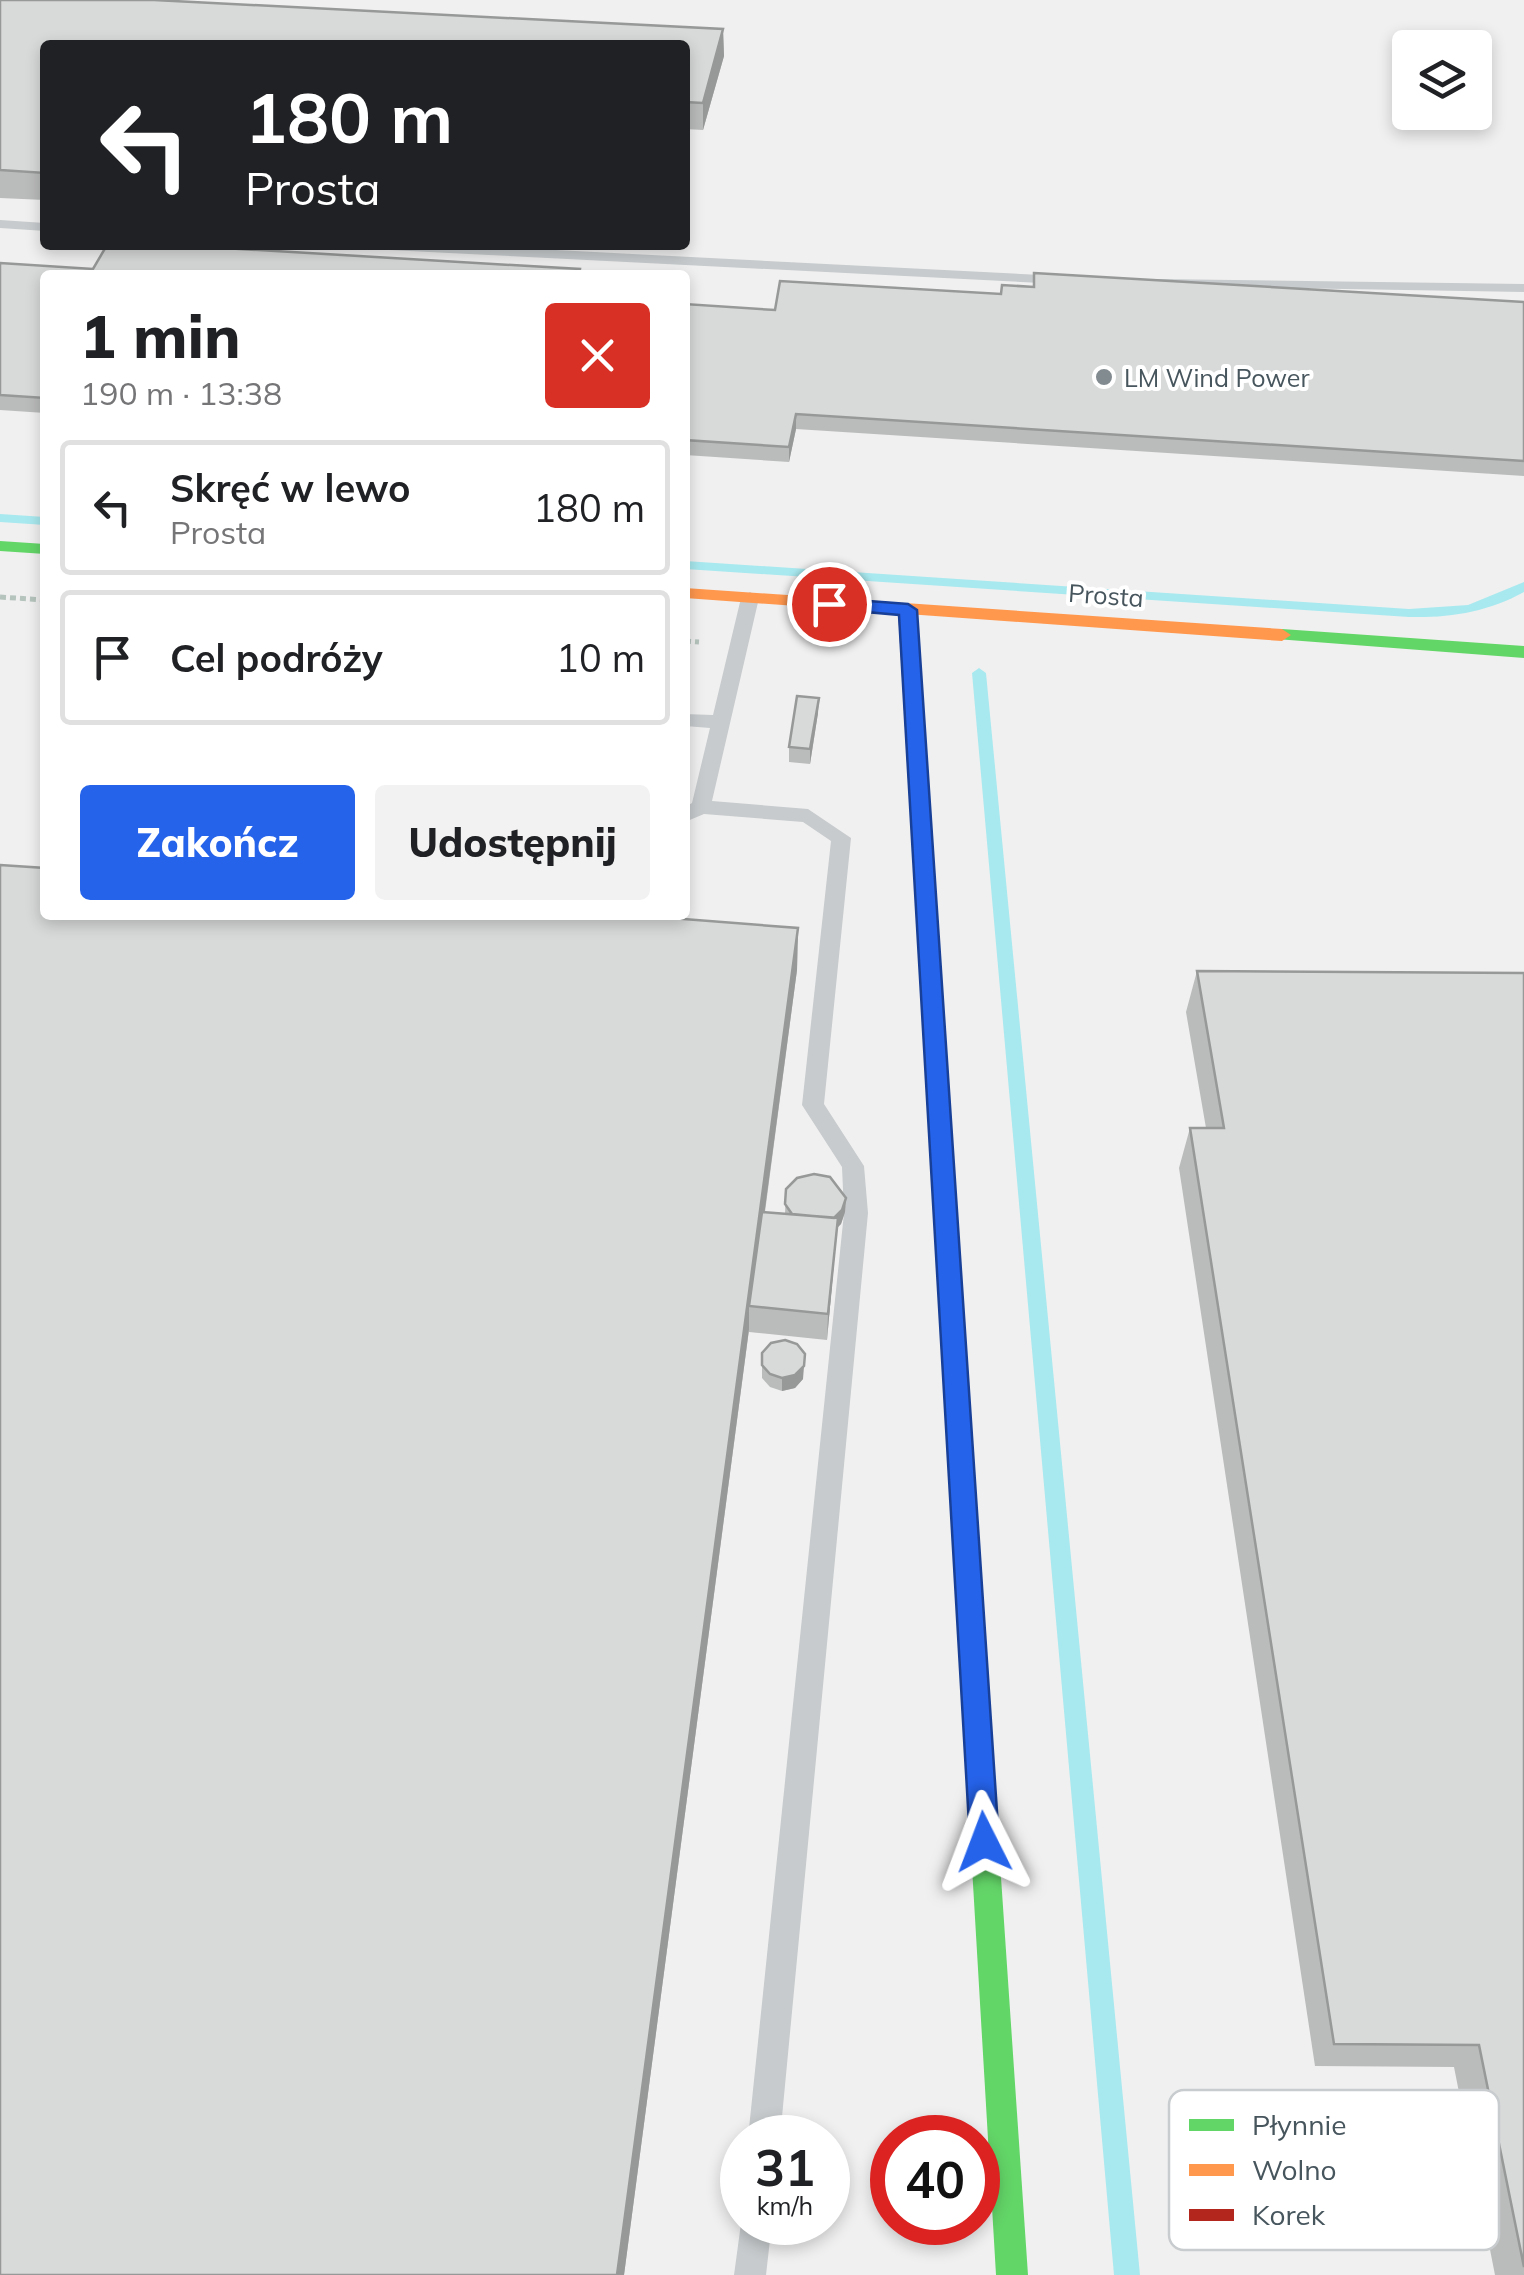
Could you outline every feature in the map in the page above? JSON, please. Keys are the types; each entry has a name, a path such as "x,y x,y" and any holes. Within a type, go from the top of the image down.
{"street":[{"path":"0,546 40,549"},
{"name":"Prosta","path":"690,593 1524,652"},
{"path":"908,610 1012,2275"}],"lane":[{"path":"0,224 40,226"},
{"path":"467,250 1070,281"},
{"path":"1149,282 1524,288"},
{"path":"750,598 722,722 693,811 808,816 841,838 812,1106 853,1166 856,1213 766,2115"},
{"path":"690,720 722,722"},
{"path":"750,2275 753,2245"}],"path":[{"path":"0,597 40,600"}],"building":[{"path":"0,0 154,0 723,29 703,103 690,102 690,40 40,40 40,173 0,170"},
{"path":"104,250 257,250 580,269 40,270 40,398 0,395 0,263 93,269"},
{"name":"LM Wind Power","path":"1034,273 1524,302 1524,461 796,414 789,447 690,440 690,304 775,310 780,281 1001,294 1002,285 1034,287"},
{"path":"797,696 819,698 810,749 789,747"},
{"path":"0,865 40,868 40,920 690,920 798,928 617,2275 0,2275"},
{"path":"1197,971 1524,973 1524,2267 1499,2144 1499,2090 1488,2090 1479,2045 1334,2044 1190,1128 1224,1128"},
{"path":"814,1174 830,1177 846,1198 834,1218 792,1214 785,1204 786,1189 797,1178"},
{"path":"762,1212 838,1218 828,1314 749,1306"},
{"path":"785,1340 797,1344 805,1354 804,1366 795,1375 782,1378 770,1374 762,1365 762,1353 771,1343"}],"waterway":[{"path":"0,518 40,521"},
{"path":"690,565 1409,613 1468,609 1524,586"},
{"path":"979,673 1127,2275"}],"traffic: fast":[{"path":"0,546 40,549"},
{"path":"1282,635 1524,652"},
{"path":"984,1833 1012,2275"}],"traffic: slow":[{"path":"690,593 1282,635"},
{"path":"943,1183 984,1833"}],"traffic: jam":[{"path":"907,610 943,1183"}],"place":[{"name":"LM Wind Power","path":"1104,377"}],"route":[{"path":"829,604 908,610 984,1842"}]}
